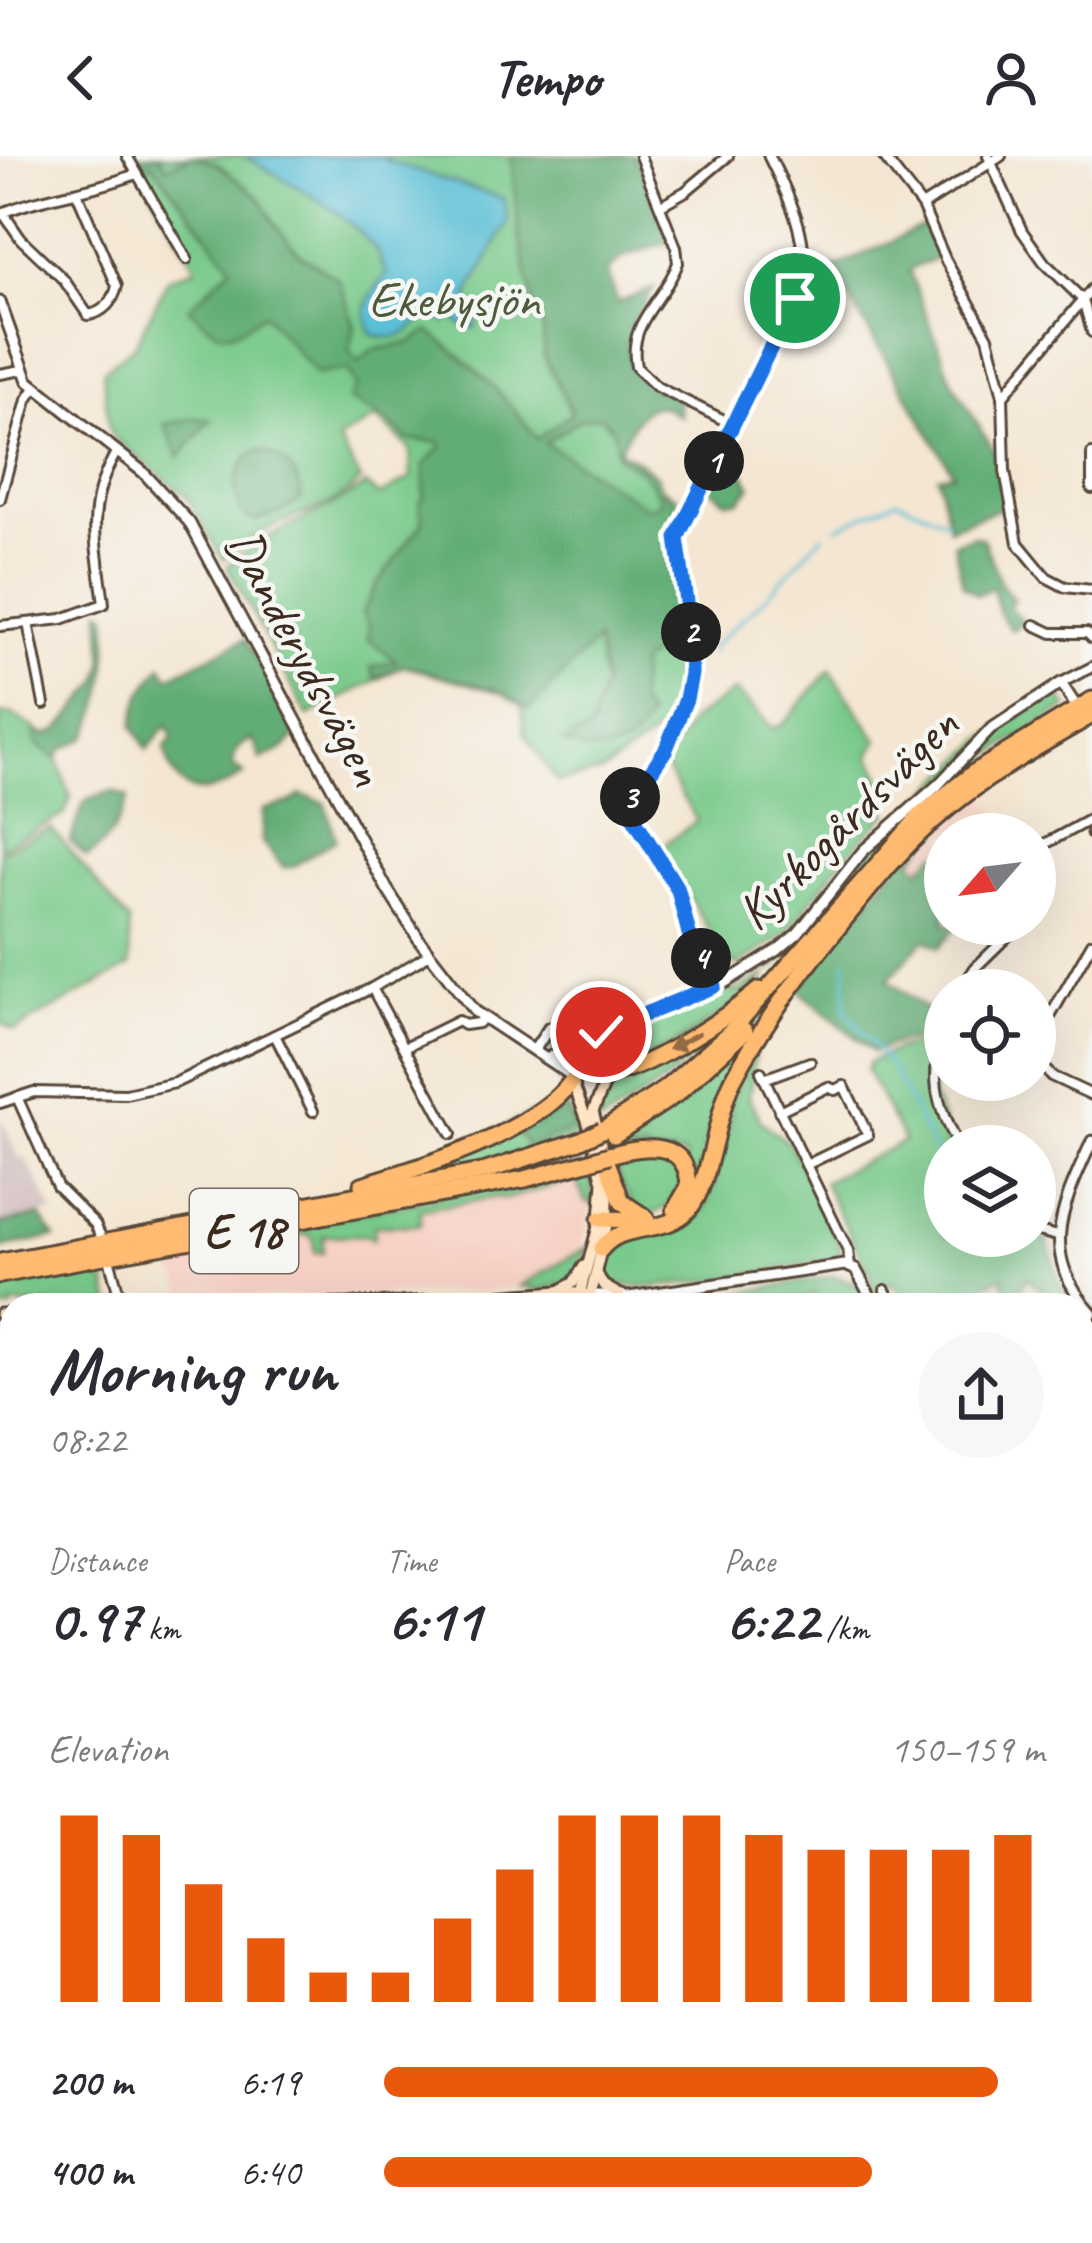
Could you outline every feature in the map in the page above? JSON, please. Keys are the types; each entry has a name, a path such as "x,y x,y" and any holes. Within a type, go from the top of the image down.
{"highway":[{"name":"E 18","path":"606,1147 758,1003 909,826 955,786 1083,701"},
{"name":"E 18","path":"0,1262 606,1147 723,1054 931,822 990,776 1091,723"},
{"path":"605,1074 656,1055 736,1008 791,959 862,878"},
{"path":"603,1222 676,1220 696,1198 731,1082 773,1009 828,940"},
{"path":"98,1241 316,1198 413,1170 537,1115 573,1083"},
{"path":"606,1147 622,1202 648,1224"},
{"path":"583,1151 665,1147 684,1162 689,1186 683,1202 666,1216 618,1233 598,1247"},
{"name":"E 18","path":"0,1275 488,1185 583,1151"}],"main road":[{"path":"573,1083 586,1065 598,1067 607,1085 594,1115 606,1147 603,1222 586,1293"},
{"path":"573,1083 589,1099 600,1096"},
{"path":"573,1083 603,1182 603,1222"},
{"path":"598,1247 601,1283 617,1293"},
{"path":"552,1293 574,1281 598,1247"},
{"path":"587,1293 597,1269"}],"street":[{"path":"127,156 187,259"},
{"path":"640,156 678,263 641,319 634,344 636,367 657,387 732,424"},
{"path":"661,205 728,156"},
{"path":"714,986 689,934 678,890 627,807 666,749 686,699 693,654 677,538 795,298 804,267 801,231 769,156"},
{"path":"883,156 922,206 988,337 1003,396 1005,471 1018,543 1046,577 1065,587 1092,590"},
{"path":"922,206 994,158 1022,231 1044,262 1082,299 1092,332"},
{"path":"77,193 117,286 110,302 88,315 64,280 2,214 23,203 77,193 136,174"},
{"path":"1003,396 1092,289"},
{"name":"Danderydsvägen","path":"0,304 22,370 35,388 161,489 189,522 387,889 430,954 482,1018 538,1051 573,1083"},
{"path":"0,374 22,370"},
{"path":"1,496 27,400 35,388"},
{"path":"0,626 62,619 104,604 92,514 116,452"},
{"path":"1092,454 1092,490"},
{"path":"28,623 44,704"},
{"path":"1035,625 1052,633 1088,633 1092,638"},
{"path":"1083,701 1061,683 1092,668"},
{"name":"Kyrkogårdsvägen","path":"538,1051 549,1028 594,1034 746,971 788,942 878,836 929,793 991,729 1061,683"},
{"path":"1056,835 1091,819 1092,835"},
{"path":"1056,1006 1092,943"},
{"path":"974,969 999,945"},
{"path":"0,1103 56,1090 151,1091 175,1083 372,988 430,954"},
{"path":"372,988 451,1133"},
{"path":"405,1047 458,1021 464,1025 482,1018"},
{"path":"275,1035 313,1111"},
{"name":"Danderydsvägen","path":"538,1051 586,1065"},
{"path":"810,1062 762,1075 867,1293"},
{"path":"1056,1078 1092,1095"},
{"path":"779,1111 828,1088 844,1086 868,1135 806,1165"},
{"path":"16,1096 57,1186 95,1224 98,1241"},
{"path":"1077,1293 1065,1277 1057,1236 1092,1142"},
{"path":"110,1262 119,1293"},
{"path":"702,1293 850,1266"}],"shaded area":[{"path":"978,794 997,813 956,813"},
{"path":"924,845 920,870 912,859"},
{"path":"0,1116 20,1160 26,1159 54,1212 0,1224"},
{"path":"577,1180 585,1201 591,1204 585,1238 573,1254 517,1286 481,1291 183,1293 179,1278 169,1267 185,1257 255,1249 256,1266 261,1266 261,1248 289,1235 309,1234 315,1253 323,1252 322,1236 373,1239 373,1226 419,1225 420,1210 505,1199"}],"green space":[{"path":"131,156 159,156 166,167 193,156 218,164 261,199 300,254 339,280 355,327 349,352 358,363 373,350 409,343 429,331 487,381 537,439 572,413 544,356 543,328 535,313 519,235 511,156 635,156 670,242 625,256 607,272 618,303 654,288 631,334 629,358 641,380 677,399 680,416 667,408 649,408 618,450 655,474 663,492 672,496 677,513 665,535 680,636 640,663 639,705 648,716 633,739 601,751 563,742 590,730 603,685 597,640 529,709 500,691 404,665 375,678 371,667 396,661 368,639 369,626 362,613 376,585 423,522 419,503 424,497 424,465 442,446 409,440 386,420 349,400 356,386 347,370 316,374 264,314 225,333 201,319 189,308 232,266 152,164 137,168","holes":["601,416 614,430 617,456 644,473 662,501 648,508 545,443 578,420"]},
{"name":"Ekebysjön","path":"132,156 528,156 623,440 619,453 640,462 661,490 684,502 670,536 684,653 681,688 669,724 602,772 557,782 524,732 522,706 503,693 404,666 308,716 227,566 261,542 366,485 379,496 411,478 410,449 377,418 338,440 361,480 339,498 264,531 223,560 186,496 109,429 103,371 135,345 168,279 196,268"},
{"path":"926,225 939,257 909,270 954,385 1000,461 1006,506 949,528 938,476 953,473 832,269"},
{"path":"211,420 179,457 165,424"},
{"path":"257,450 288,466 302,498 282,512 254,521 241,513 236,486 244,463"},
{"path":"724,457 726,466 745,474 751,486 740,500 728,501 706,486"},
{"path":"974,536 983,539 1002,586 1014,600 1008,607 1024,622 1011,630 999,613 993,587 977,595 963,585 954,543"},
{"path":"101,610 107,614 108,646 99,708 86,737 61,750 57,759 37,745 35,729 44,735 58,731 99,682 104,663"},
{"path":"245,639 299,732 286,747 261,760 253,739 248,741 238,749 233,767 244,774 216,788 193,790 175,777 169,764 165,747 173,738 167,725 147,750 133,725 141,695 162,665 169,677"},
{"path":"830,670 878,740 870,755 886,788 877,793 888,813 843,859 785,935 737,966 723,953 659,848 697,821 663,765 692,720 735,691 774,729"},
{"path":"1051,695 1061,697 1068,707 974,765 917,810 773,969 765,967 732,987 729,983 803,935 881,837 985,738"},
{"path":"0,714 13,715 35,729 37,745 57,759 71,798 64,815 0,848"},
{"path":"112,791 128,797 125,807 108,838 87,857 70,841 85,801"},
{"path":"301,795 325,803 336,839 292,867 283,867 262,842 263,810"},
{"path":"51,828 129,922 130,966 14,1031 0,1021 0,852"},
{"path":"924,840 912,860 920,869 924,865 924,939 888,980 924,1008 924,1039 873,1052 798,990"},
{"path":"768,974 696,1030 633,1063 605,1066 556,1054 548,1047 546,1037 551,1033 600,1037 725,988 736,992"},
{"path":"748,1006 668,1079 600,1124 598,1112 614,1080"},
{"path":"759,1023 720,1099 697,1182 692,1186 684,1155 609,1150 606,1144 625,1136 731,1054"},
{"path":"924,1044 924,1101 934,1101 945,1125 924,1125 924,1257 1052,1257 1066,1293 1045,1293 1028,1277 1016,1293 1006,1293 1003,1276 968,1293 903,1293 885,1282 874,1293 871,1275 823,1182 904,1141 866,1070 869,1062 903,1047"},
{"path":"756,1046 749,1098 760,1121 790,1144 841,1247 839,1254 747,1275 678,1284 620,1285 602,1279 604,1254 612,1243 690,1226 706,1206 731,1114 728,1106"},
{"path":"563,1099 581,1135 517,1158 380,1185"},
{"path":"566,1109 575,1129 527,1147 518,1131"},
{"path":"643,1150 674,1160 684,1186 670,1203 648,1214 631,1201 611,1158"},
{"path":"590,1167 594,1205 585,1201 576,1180 505,1199 421,1210 420,1225 374,1226 373,1239 323,1236 323,1253 315,1253 309,1234 290,1235 285,1248 261,1248 261,1267 256,1267 254,1249 185,1257 169,1267 124,1273 114,1261"},
{"path":"40,1216 55,1237 0,1249 0,1224"},
{"path":"588,1247 574,1275 563,1284 533,1291 531,1286 518,1287"},
{"path":"101,1263 109,1293 0,1293 0,1281"},
{"path":"833,1276 858,1284 862,1293 740,1293"}],"water":[{"name":"Ekebysjön","path":"245,156 383,156 389,162 503,198 508,221 468,296 478,313 475,328 458,323 453,315 445,323 438,317 443,311 435,306 400,336 372,334 366,308 387,273 376,251 331,208"}],"waterway":[{"path":"836,528 897,500 947,521"},
{"path":"713,654 711,648 823,535"},
{"path":"670,605 673,608"},
{"path":"846,961 845,1010 892,1068 924,1130"}],"route":[{"path":"601,1032 714,986 685,924 678,890 627,807 666,749 691,674 693,654 677,538 795,298"}]}
